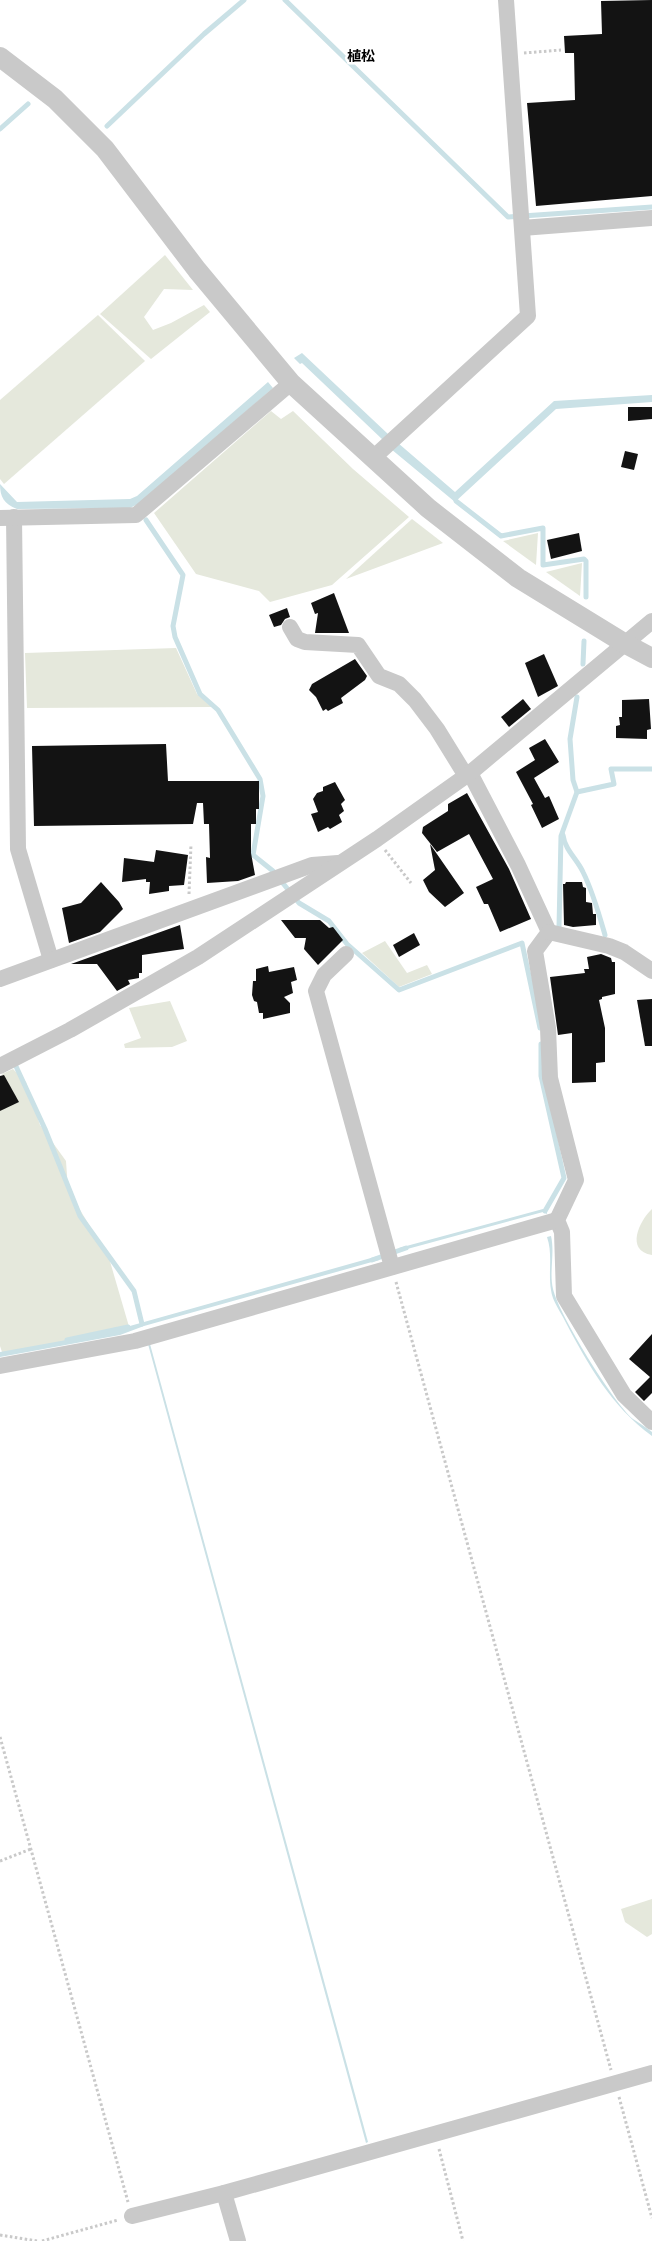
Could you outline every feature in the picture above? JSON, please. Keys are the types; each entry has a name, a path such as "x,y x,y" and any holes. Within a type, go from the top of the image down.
{"street":[{"path":"374,458 528,316 506,0"},
{"path":"0,57 56,99 106,149 197,270 290,383 428,508 518,578 652,658"},
{"path":"522,228 652,218"},
{"path":"51,960 18,849 7,518 136,515 290,383"},
{"path":"0,1066 70,1030 198,957 377,839 468,774 652,621"},
{"path":"290,627 297,639 305,642 358,645 379,676 399,684 415,700 468,774 518,865 549,932"},
{"path":"0,979 312,865 340,863"},
{"path":"549,932 609,946 624,952 652,971"},
{"path":"549,932 534,952 548,1028 550,1078 576,1180 558,1220 562,1232 564,1296 624,1395 652,1422"},
{"path":"346,954 324,975 316,991 392,1267"},
{"path":"0,1366 135,1341 558,1220"},
{"path":"132,2216 224,2193 652,2073"},
{"path":"224,2193 238,2241"}],"path":[{"path":"509,54 561,50"},
{"path":"377,839 411,883"},
{"path":"189,910 190,844"},
{"path":"392,1267 652,2218"},
{"path":"0,1738 132,2216 42,2241"},
{"path":"0,1861 31,1849"},
{"path":"436,2134 464,2241"},
{"path":"0,2235 37,2241"}],"shaded area":[{"path":"165,255 193,290 164,289 144,317 153,330 171,323 204,305 210,312 151,359 100,314"},
{"path":"98,315 145,361 4,484 0,479 0,400"},
{"path":"271,411 281,419 293,411 353,469 409,517 332,585 270,602 259,591 196,574 154,513"},
{"path":"412,519 443,543 346,579"},
{"path":"538,533 536,565 503,541"},
{"path":"582,563 580,596 546,572"},
{"path":"176,648 197,694 212,707 27,708 25,653"},
{"path":"385,941 407,973 427,965 432,974 399,987 362,953"},
{"path":"170,1001 187,1041 172,1047 125,1048 124,1044 141,1038 129,1008"},
{"path":"13,1069 26,1082 40,1125 66,1161 68,1190 109,1258 130,1330 3,1355 0,1346 0,1108 15,1100 2,1074"},
{"path":"652,1209 652,1255 639,1248 637,1235 647,1214"},
{"path":"652,1899 652,1934 647,1937 625,1922 621,1909"}],"water":[{"path":"302,353 389,435 383,440 302,363 300,364 294,358"},
{"path":"268,382 273,388 140,503 130,508 17,509 9,505 2,496 0,484 17,502 130,499 137,496"},
{"path":"652,395 652,402 556,409 455,502 391,449 398,443 455,492 554,401"},
{"path":"543,1209 547,1211 547,1214 543,1212 400,1251 399,1248"},
{"path":"551,1236 553,1289 565,1318 600,1377 624,1410 633,1419 652,1432 652,1436 624,1412 602,1384 583,1354 555,1302 551,1290 550,1250 547,1237"},
{"path":"378,1256 379,1260 144,1326 120,1335 0,1357 0,1352 105,1333"},
{"path":"148,1344 150,1344 368,2142 366,2143"}],"building":[{"path":"652,0 652,196 536,206 527,103 575,100 574,53 565,53 564,36 602,34 601,1"},
{"path":"628,407 652,407 652,419 628,421"},
{"path":"625,451 638,454 634,470 621,467"},
{"path":"579,533 582,551 551,559 547,540"},
{"path":"334,593 349,633 315,633 318,613 315,614 311,603"},
{"path":"287,608 290,617 285,619 281,625 274,627 269,615"},
{"path":"544,654 558,686 538,697 525,663"},
{"path":"355,659 367,676 365,680 341,698 343,703 328,711 326,709 323,711 316,697 309,690 312,684"},
{"path":"523,699 531,709 509,727 501,717"},
{"path":"649,699 651,729 647,730 647,739 616,738 616,726 620,725 619,717 622,717 622,700"},
{"path":"545,739 559,762 534,778 545,798 549,796 559,819 542,828 531,805 533,804 516,772 535,760 529,748"},
{"path":"166,744 168,781 259,781 259,809 256,809 256,824 251,824 251,853 255,875 238,881 207,883 206,857 210,858 209,824 204,824 203,803 197,803 193,824 34,826 32,746"},
{"path":"335,782 345,800 341,804 344,811 339,815 342,822 330,829 328,827 318,832 311,814 318,812 313,799 317,793 323,791 323,787"},
{"path":"467,793 509,869 531,919 500,932 488,904 484,904 476,887 493,879 469,834 437,852 422,833 423,827 448,811 448,804"},
{"path":"430,844 464,893 445,907 429,892 423,880 435,870"},
{"path":"156,850 188,855 184,885 169,886 169,891 149,894 150,882 146,882 146,879 122,882 124,858 154,862"},
{"path":"101,882 123,909 100,932 69,943 62,908 81,903"},
{"path":"566,882 582,882 583,887 586,888 586,902 592,903 593,914 596,914 596,925 573,927 564,925 563,884"},
{"path":"281,920 320,920 329,928 333,927 343,940 318,965 304,949 306,938 295,938"},
{"path":"180,925 184,949 142,955 142,973 139,973 139,978 128,980 130,984 117,991 97,964 71,964"},
{"path":"414,933 420,945 399,957 393,945"},
{"path":"601,954 615,962 615,994 602,997 599,1000 605,1028 605,1062 596,1063 596,1082 572,1083 572,1033 558,1035 550,977 585,973 584,969 589,969 587,957"},
{"path":"268,966 269,972 294,967 297,980 291,982 293,993 284,997 290,1003 290,1013 263,1019 263,1013 259,1013 257,1002 254,1001 252,995 253,981 256,981 256,969"},
{"path":"652,999 652,1046 645,1046 637,1000"},
{"path":"4,1075 19,1102 0,1111 0,1076"},
{"path":"652,1334 652,1393 644,1401 635,1392 650,1377 629,1359"}],"waterway":[{"path":"107,126 204,34 244,0"},
{"path":"285,0 508,217 652,207"},
{"path":"0,129 28,104"},
{"path":"455,496 456,501 501,536 543,528 543,565 584,559 586,561 586,597"},
{"path":"146,520 183,575 173,626 175,637 200,694 218,710 260,779 263,796 253,855 273,871 299,903 329,921 347,944 399,990 522,943 540,1028"},
{"path":"583,664 584,641"},
{"path":"559,927 561,836 577,792 573,780 570,739 577,697"},
{"path":"577,792 614,784 611,769 652,769"},
{"path":"563,835 566,845 587,880 605,935"},
{"path":"541,1044 541,1076 564,1178 545,1211"},
{"path":"14,1062 45,1129 80,1216 134,1291 142,1324"},
{"path":"372,1260 406,1248"},
{"path":"67,1340 128,1327"}],"district":[{"name":"植松","path":"361,55"}]}
